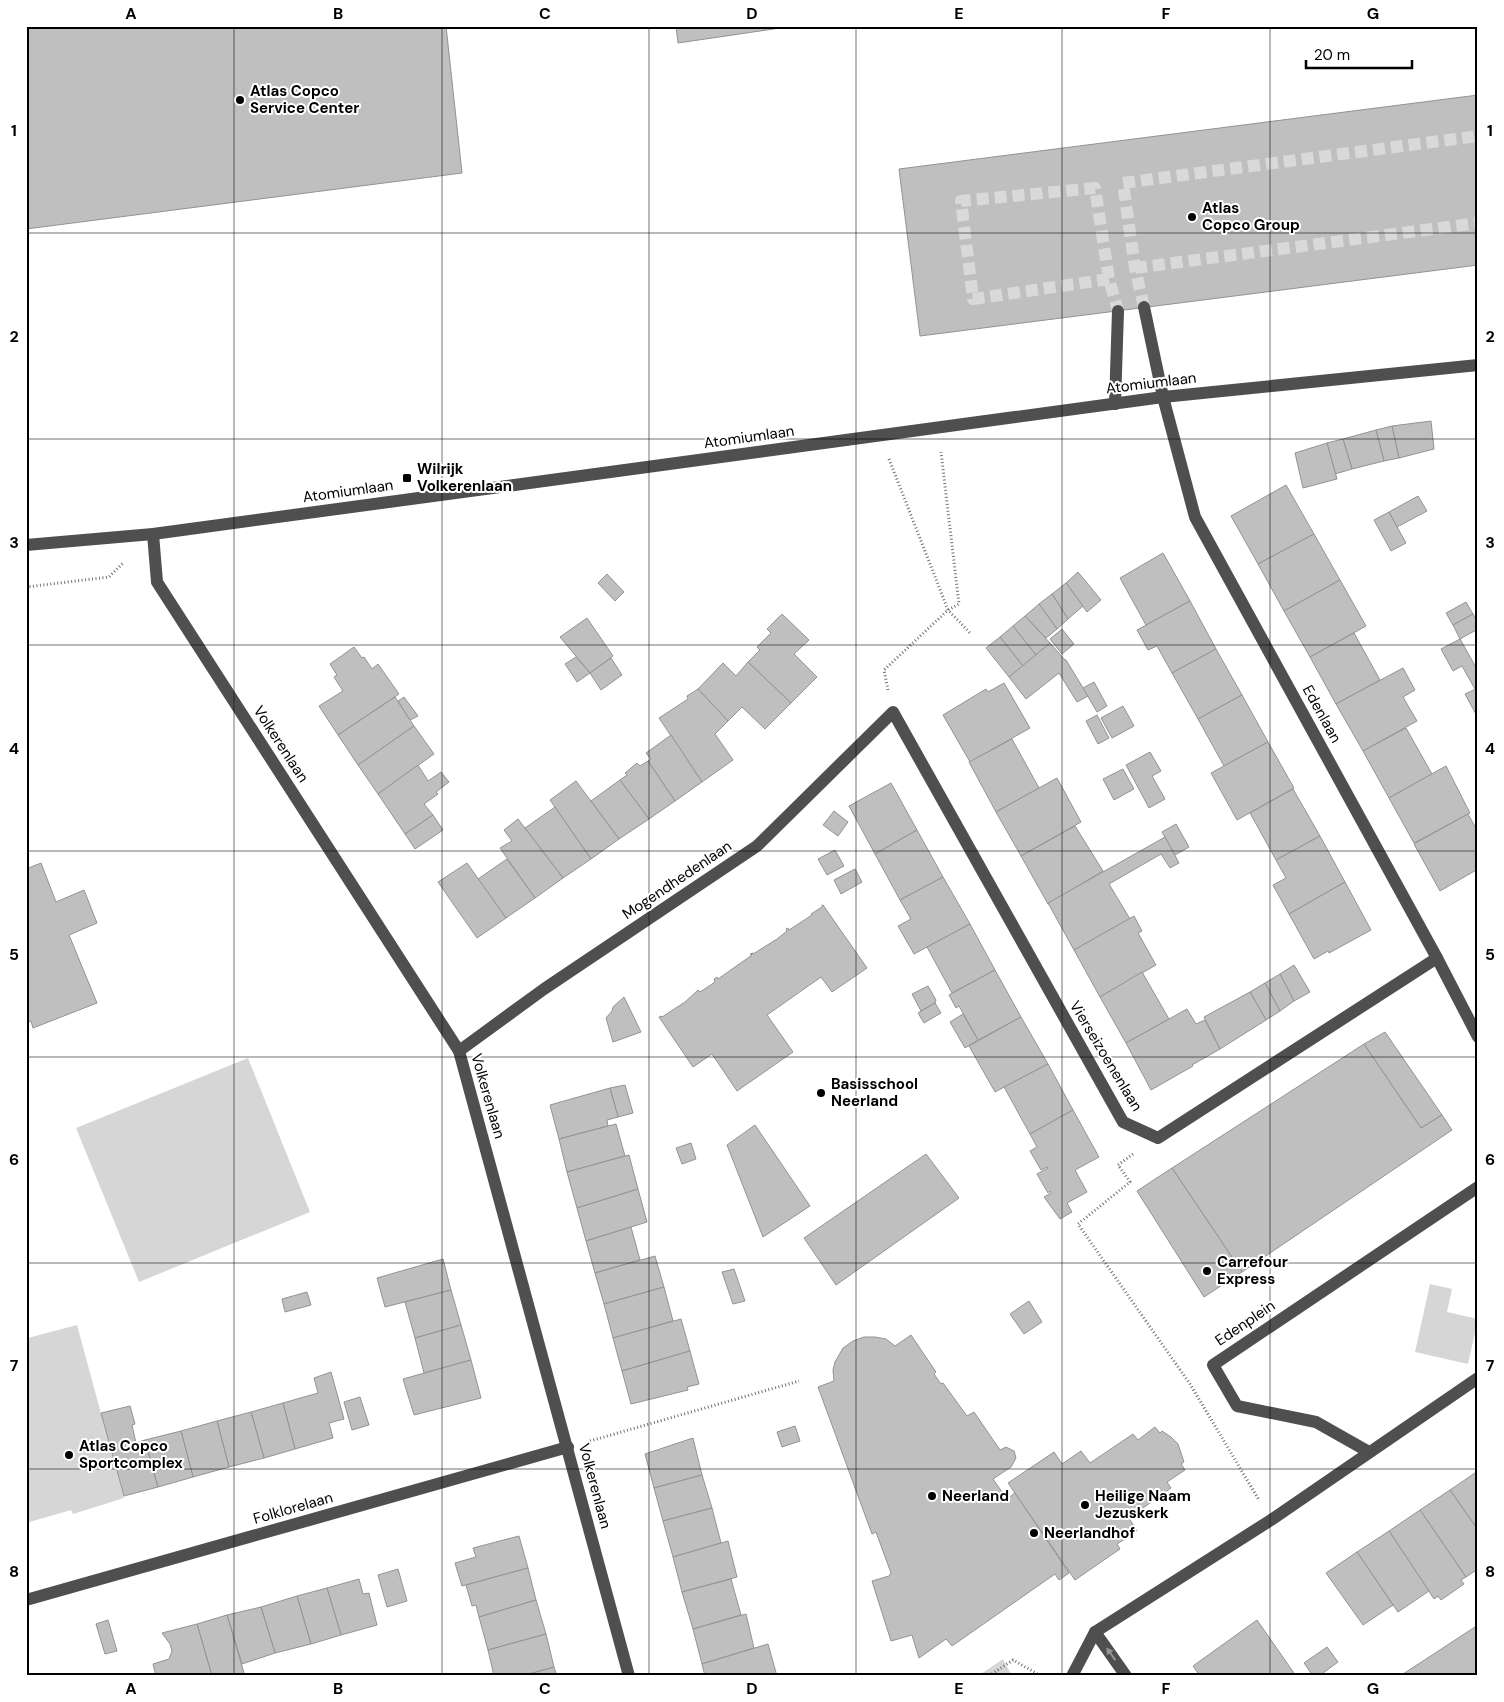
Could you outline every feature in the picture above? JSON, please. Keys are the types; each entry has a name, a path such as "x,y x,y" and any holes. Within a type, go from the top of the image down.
{"street":[{"name":"Edenlaan","path":"1144,307 1163,397 1195,517 1437,958 1478,1037"},
{"path":"1115,404 1118,311"},
{"name":"Atomiumlaan","path":"26,545 153,534 1163,397 1478,365"},
{"name":"Volkerenlaan","path":"153,534 157,582 460,1052 629,1676"},
{"name":"Mogendhedenlaan","path":"460,1052 544,989 757,846 893,712"},
{"name":"Vierseizoenenlaan","path":"893,712 1123,1122 1158,1138"},
{"path":"1158,1138 1437,958"},
{"name":"Edenplein","path":"1369,1452 1316,1422 1237,1406 1213,1365 1478,1187"},
{"path":"1072,1676 1095,1632 1271,1520 1478,1378"},
{"name":"Folklorelaan","path":"26,1600 568,1448"},
{"path":"1095,1632 1126,1676"}],"path":[{"path":"893,712 884,670 948,610 959,604 938,428"},
{"path":"880,435 948,610 970,633"},
{"path":"26,587 109,577 153,534"},
{"path":"1158,1138 1118,1165 1130,1182 1078,1224 1190,1384 1271,1520"},
{"path":"568,1448 799,1381"},
{"path":"989,1676 1013,1660 1042,1676"}],"shaded area":[{"path":"248,1058 310,1212 139,1282 76,1128"},
{"path":"1430,1284 1452,1289 1447,1312 1478,1319 1468,1364 1415,1352"},
{"name":"Atlas Copco Sportcomplex","path":"77,1325 124,1498 73,1514 71,1510 26,1523 26,1335 28,1338"},
{"path":"1003,1659 1012,1676 978,1676"}],"building":[{"name":"Atlas Copco Service Center","path":"26,26 446,26 462,173 26,229"},
{"path":"676,26 794,26 678,43"},
{"name":"Atlas Copco Group","path":"1478,95 1478,265 920,336 899,169"},
{"path":"1431,421 1434,449 1399,458 1392,426"},
{"path":"1392,426 1399,458 1384,461 1376,430"},
{"path":"1376,430 1384,461 1352,469 1343,439"},
{"path":"1343,439 1352,469 1335,474 1327,443"},
{"path":"1327,443 1337,479 1303,488 1295,453"},
{"path":"1286,485 1314,534 1258,564 1231,516"},
{"path":"1418,496 1427,511 1397,527 1389,512"},
{"path":"1389,512 1406,543 1391,551 1374,520"},
{"path":"1314,534 1340,580 1284,611 1258,564"},
{"path":"1163,553 1190,601 1146,625 1120,578"},
{"path":"1078,572 1101,600 1087,612 1066,583"},
{"path":"607,574 624,592 615,601 598,583"},
{"path":"1340,580 1366,626 1310,657 1284,611"},
{"path":"1066,583 1083,606 1068,619 1052,594"},
{"path":"1052,594 1068,619 1057,629 1039,604"},
{"path":"1190,601 1216,649 1172,673 1157,646 1148,650 1137,630"},
{"path":"1466,602 1473,614 1453,625 1446,613"},
{"path":"1039,604 1057,629 1046,638 1025,616"},
{"path":"782,614 809,640 794,654 817,677 791,703 748,662 760,650 757,647 771,633 767,629"},
{"path":"1473,614 1478,622 1478,629 1460,639 1453,625"},
{"path":"1025,616 1050,643 1036,655 1013,626"},
{"path":"587,618 613,656 590,673 560,637"},
{"path":"1013,626 1036,655 1023,666 1000,637"},
{"path":"1062,629 1074,644 1062,654 1050,639"},
{"path":"1354,633 1380,680 1336,704 1310,657"},
{"path":"1000,637 1023,666 1009,677 986,648"},
{"path":"1460,639 1478,671 1478,688 1475,689 1462,666 1453,671 1441,649"},
{"path":"1050,643 1066,660 1088,696 1077,702 1059,673 1026,699 1009,677"},
{"path":"354,647 372,669 378,664 399,694 338,735 319,706 343,691 334,677 337,675 330,664"},
{"path":"1216,649 1242,695 1198,719 1172,673"},
{"path":"576,657 590,673 577,682 565,664"},
{"path":"611,658 622,675 601,690 590,673"},
{"path":"748,662 791,703 765,729 742,707 728,721 698,689 723,663 736,676"},
{"path":"1403,668 1415,690 1403,697 1417,721 1363,751 1336,704"},
{"path":"1094,682 1107,706 1097,712 1083,688"},
{"path":"1004,683 1030,728 970,762 943,715 986,689 988,692"},
{"path":"1478,688 1478,718 1465,694"},
{"path":"698,689 728,721 715,734 733,760 702,782 659,718 688,699 687,696"},
{"path":"1242,695 1268,742 1224,766 1198,719"},
{"path":"395,697 414,726 358,765 338,735"},
{"path":"404,697 418,716 410,720 398,701"},
{"path":"1123,706 1134,726 1112,738 1101,718"},
{"path":"1097,715 1109,738 1098,744 1086,721"},
{"path":"414,726 434,754 378,794 358,765"},
{"path":"1406,728 1432,774 1389,798 1363,751"},
{"path":"671,735 702,782 675,801 648,761 651,759 646,753"},
{"path":"1012,739 1039,788 996,812 969,762"},
{"path":"1268,742 1294,788 1237,820 1211,773"},
{"path":"1150,752 1161,771 1152,776 1165,799 1149,808 1126,765"},
{"path":"648,761 675,801 649,819 620,780 637,763 640,766"},
{"path":"418,765 428,781 441,772 449,782 436,792 438,794 424,804 433,815 405,834 378,794"},
{"path":"1446,766 1470,813 1414,843 1389,798"},
{"path":"1123,769 1134,789 1114,800 1103,779"},
{"path":"1057,778 1081,822 1021,856 996,812"},
{"path":"620,780 649,819 619,839 591,801"},
{"path":"576,781 619,839 591,859 550,800"},
{"path":"891,783 917,830 875,854 849,806"},
{"path":"1293,789 1320,836 1276,860 1250,813"},
{"path":"555,807 591,859 563,878 525,828"},
{"path":"834,811 848,822 838,836 823,825"},
{"path":"1468,814 1478,832 1478,869 1440,891 1414,844"},
{"path":"433,815 443,830 415,849 405,834"},
{"path":"518,819 563,878 535,898 500,848 512,841 504,830"},
{"path":"1176,824 1189,847 1175,855 1162,832"},
{"path":"1075,826 1103,871 1048,904 1021,856"},
{"path":"917,830 943,877 900,900 875,854"},
{"path":"1320,836 1345,882 1289,914 1273,885 1286,878 1276,860"},
{"path":"1165,837 1179,863 1170,868 1161,854 1109,884 1130,919 1074,950 1048,903"},
{"path":"835,850 844,866 827,875 818,859"},
{"path":"507,859 535,898 506,918 478,879"},
{"path":"41,863 56,902 84,890 97,923 69,935 97,1003 33,1028 31,1021 26,1023 26,869"},
{"path":"467,863 506,918 477,938 438,882"},
{"path":"855,869 862,882 841,894 834,880"},
{"path":"943,877 970,924 914,954 898,926 911,919 900,900"},
{"path":"1345,882 1371,930 1314,959 1289,914"},
{"path":"822,905 867,968 832,992 821,977 767,1015 793,1052 737,1091 712,1054 693,1067 659,1017 685,1002 698,990 700,992 715,982 714,979 717,977 718,979 752,955 750,954 777,939 787,931 786,929 788,928 789,930 812,915"},
{"path":"1134,916 1142,931 1138,933 1156,965 1100,997 1074,950"},
{"path":"970,924 995,970 952,993 927,947"},
{"path":"1294,965 1310,992 1294,1001 1280,974"},
{"path":"995,970 1021,1017 978,1040 959,1006 956,1008 949,995"},
{"path":"1142,972 1169,1019 1126,1043 1100,997"},
{"path":"1280,974 1294,1001 1280,1011 1265,983"},
{"path":"1265,983 1280,1011 1266,1020 1250,992"},
{"path":"928,986 936,1000 935,1003 921,1011 912,994"},
{"path":"1250,992 1266,1020 1220,1049 1204,1017"},
{"path":"624,997 641,1032 613,1042 606,1018 613,1007"},
{"path":"935,1003 941,1013 924,1023 918,1013"},
{"path":"1187,1009 1196,1024 1205,1020 1220,1049 1151,1090 1126,1043"},
{"path":"963,1014 978,1040 965,1048 950,1022"},
{"path":"1021,1017 1048,1064 995,1092 969,1046"},
{"path":"1385,1032 1442,1115 1421,1128 1364,1044"},
{"path":"1364,1044 1421,1128 1442,1115 1452,1130 1242,1272 1172,1168"},
{"path":"1048,1064 1073,1110 1030,1134 1004,1087"},
{"path":"625,1085 633,1113 618,1117 610,1088"},
{"path":"610,1088 618,1117 607,1120 608,1126 559,1139 550,1105"},
{"path":"1073,1110 1099,1157 1075,1170 1087,1192 1067,1203 1072,1212 1060,1219 1044,1197 1051,1193 1050,1191 1048,1193 1037,1174 1048,1168 1041,1170 1030,1151 1037,1147 1030,1134"},
{"path":"616,1124 625,1156 567,1172 559,1139"},
{"path":"755,1125 810,1206 763,1237 727,1145"},
{"path":"691,1143 696,1159 682,1164 676,1148"},
{"path":"926,1154 959,1198 836,1285 804,1238"},
{"path":"629,1155 638,1189 577,1208 567,1172"},
{"path":"1172,1168 1242,1272 1204,1297 1137,1191"},
{"path":"638,1189 647,1222 586,1241 577,1208"},
{"path":"631,1227 640,1260 595,1273 586,1241"},
{"path":"655,1256 664,1287 604,1304 595,1273"},
{"path":"443,1259 451,1290 385,1307 377,1278"},
{"path":"734,1269 745,1301 733,1304 722,1272"},
{"path":"664,1287 673,1321 613,1338 604,1304"},
{"path":"451,1290 461,1325 415,1338 405,1302"},
{"path":"307,1292 311,1305 285,1312 282,1299"},
{"path":"1029,1301 1042,1322 1024,1334 1010,1314"},
{"path":"681,1319 690,1351 622,1371 613,1338"},
{"path":"461,1325 471,1360 424,1373 415,1338"},
{"name":"Neerland","path":"911,1335 936,1372 934,1374 941,1384 943,1383 967,1416 974,1412 1000,1450 1006,1447 1014,1451 1016,1458 1011,1467 993,1479 1007,1499 1015,1493 1069,1573 1059,1580 1055,1574 952,1646 946,1639 919,1658 912,1635 891,1641 872,1581 889,1576 891,1573 876,1532 872,1534 818,1387 834,1381 833,1370 835,1362 843,1348 853,1341 864,1337 875,1337 886,1339 895,1346"},
{"path":"690,1351 699,1384 687,1387 688,1390 631,1404 622,1371"},
{"path":"471,1360 481,1398 414,1415 403,1379"},
{"path":"331,1372 344,1419 329,1423 333,1438 295,1449 283,1403 318,1393 314,1378"},
{"path":"360,1397 369,1425 352,1430 344,1402"},
{"path":"283,1403 295,1449 264,1458 251,1412"},
{"path":"130,1406 135,1424 132,1425 136,1443 145,1440 158,1487 124,1496 101,1413"},
{"path":"251,1412 264,1458 229,1467 217,1421"},
{"path":"217,1421 229,1467 193,1477 181,1431"},
{"path":"795,1426 800,1441 782,1447 777,1432"},
{"name":"Heilige Naam Jezuskerk","path":"1155,1427 1160,1433 1162,1431 1178,1444 1184,1462 1181,1464 1185,1470 1167,1482 1171,1488 1129,1518 1137,1531 1117,1544 1120,1549 1075,1580 1008,1483 1054,1452 1062,1464 1081,1451 1090,1463 1133,1434 1138,1440"},
{"path":"181,1431 193,1477 158,1487 145,1440"},
{"path":"693,1438 702,1475 654,1488 645,1454"},
{"path":"1478,1471 1478,1530 1450,1490"},
{"path":"702,1475 712,1508 663,1521 654,1488"},
{"path":"1450,1490 1478,1530 1478,1569 1466,1577 1420,1510"},
{"path":"712,1508 721,1543 673,1557 663,1521"},
{"path":"1420,1510 1466,1577 1461,1580 1464,1584 1441,1600 1438,1596 1434,1599 1389,1531"},
{"path":"1389,1531 1429,1591 1398,1612 1357,1552"},
{"path":"519,1536 528,1568 462,1586 455,1563 476,1557 473,1548"},
{"path":"728,1541 737,1577 682,1592 673,1557"},
{"path":"1357,1552 1393,1605 1363,1625 1326,1573"},
{"path":"528,1568 536,1600 479,1617 476,1605 472,1606 466,1585"},
{"path":"398,1569 407,1601 387,1607 378,1575"},
{"path":"359,1579 363,1594 369,1593 377,1625 341,1635 327,1588"},
{"path":"731,1579 741,1615 693,1629 682,1592"},
{"path":"327,1588 341,1635 311,1644 297,1596"},
{"path":"297,1596 311,1644 275,1653 261,1607"},
{"path":"536,1600 546,1634 488,1650 479,1617"},
{"path":"261,1607 275,1653 242,1664 227,1615"},
{"path":"746,1614 754,1648 702,1664 693,1629"},
{"path":"227,1615 244,1673 236,1676 212,1676 197,1624"},
{"path":"108,1620 117,1651 105,1654 96,1624"},
{"path":"1257,1620 1296,1676 1200,1676 1193,1666"},
{"path":"197,1624 212,1676 156,1676 153,1664 169,1659 172,1651 170,1644 162,1633"},
{"path":"1478,1625 1478,1676 1400,1676"},
{"path":"546,1634 554,1667 522,1676 494,1676 488,1650"},
{"path":"768,1644 777,1676 705,1676 702,1664"},
{"path":"1327,1647 1338,1662 1319,1676 1313,1676 1304,1663"},
{"path":"554,1667 557,1676 522,1676"}],"tunnel":[{"path":"1144,307 1135,268 1123,183 1478,136"},
{"path":"1109,279 973,299 961,201 1095,188 1109,279 1118,311"},
{"path":"1135,268 1478,223"}],"place":[{"name":"Atlas Copco Service Center","path":"240,100"},
{"name":"Atlas Copco Group","path":"1192,217"},
{"name":"Wilrijk Volkerenlaan","path":"407,478"},
{"name":"Basisschool Neerland","path":"821,1093"},
{"name":"Carrefour Express","path":"1207,1271"},
{"name":"Atlas Copco Sportcomplex","path":"69,1455"},
{"name":"Neerland","path":"932,1496"},
{"name":"Heilige Naam Jezuskerk","path":"1085,1505"},
{"name":"Neerlandhof","path":"1034,1533"}]}
